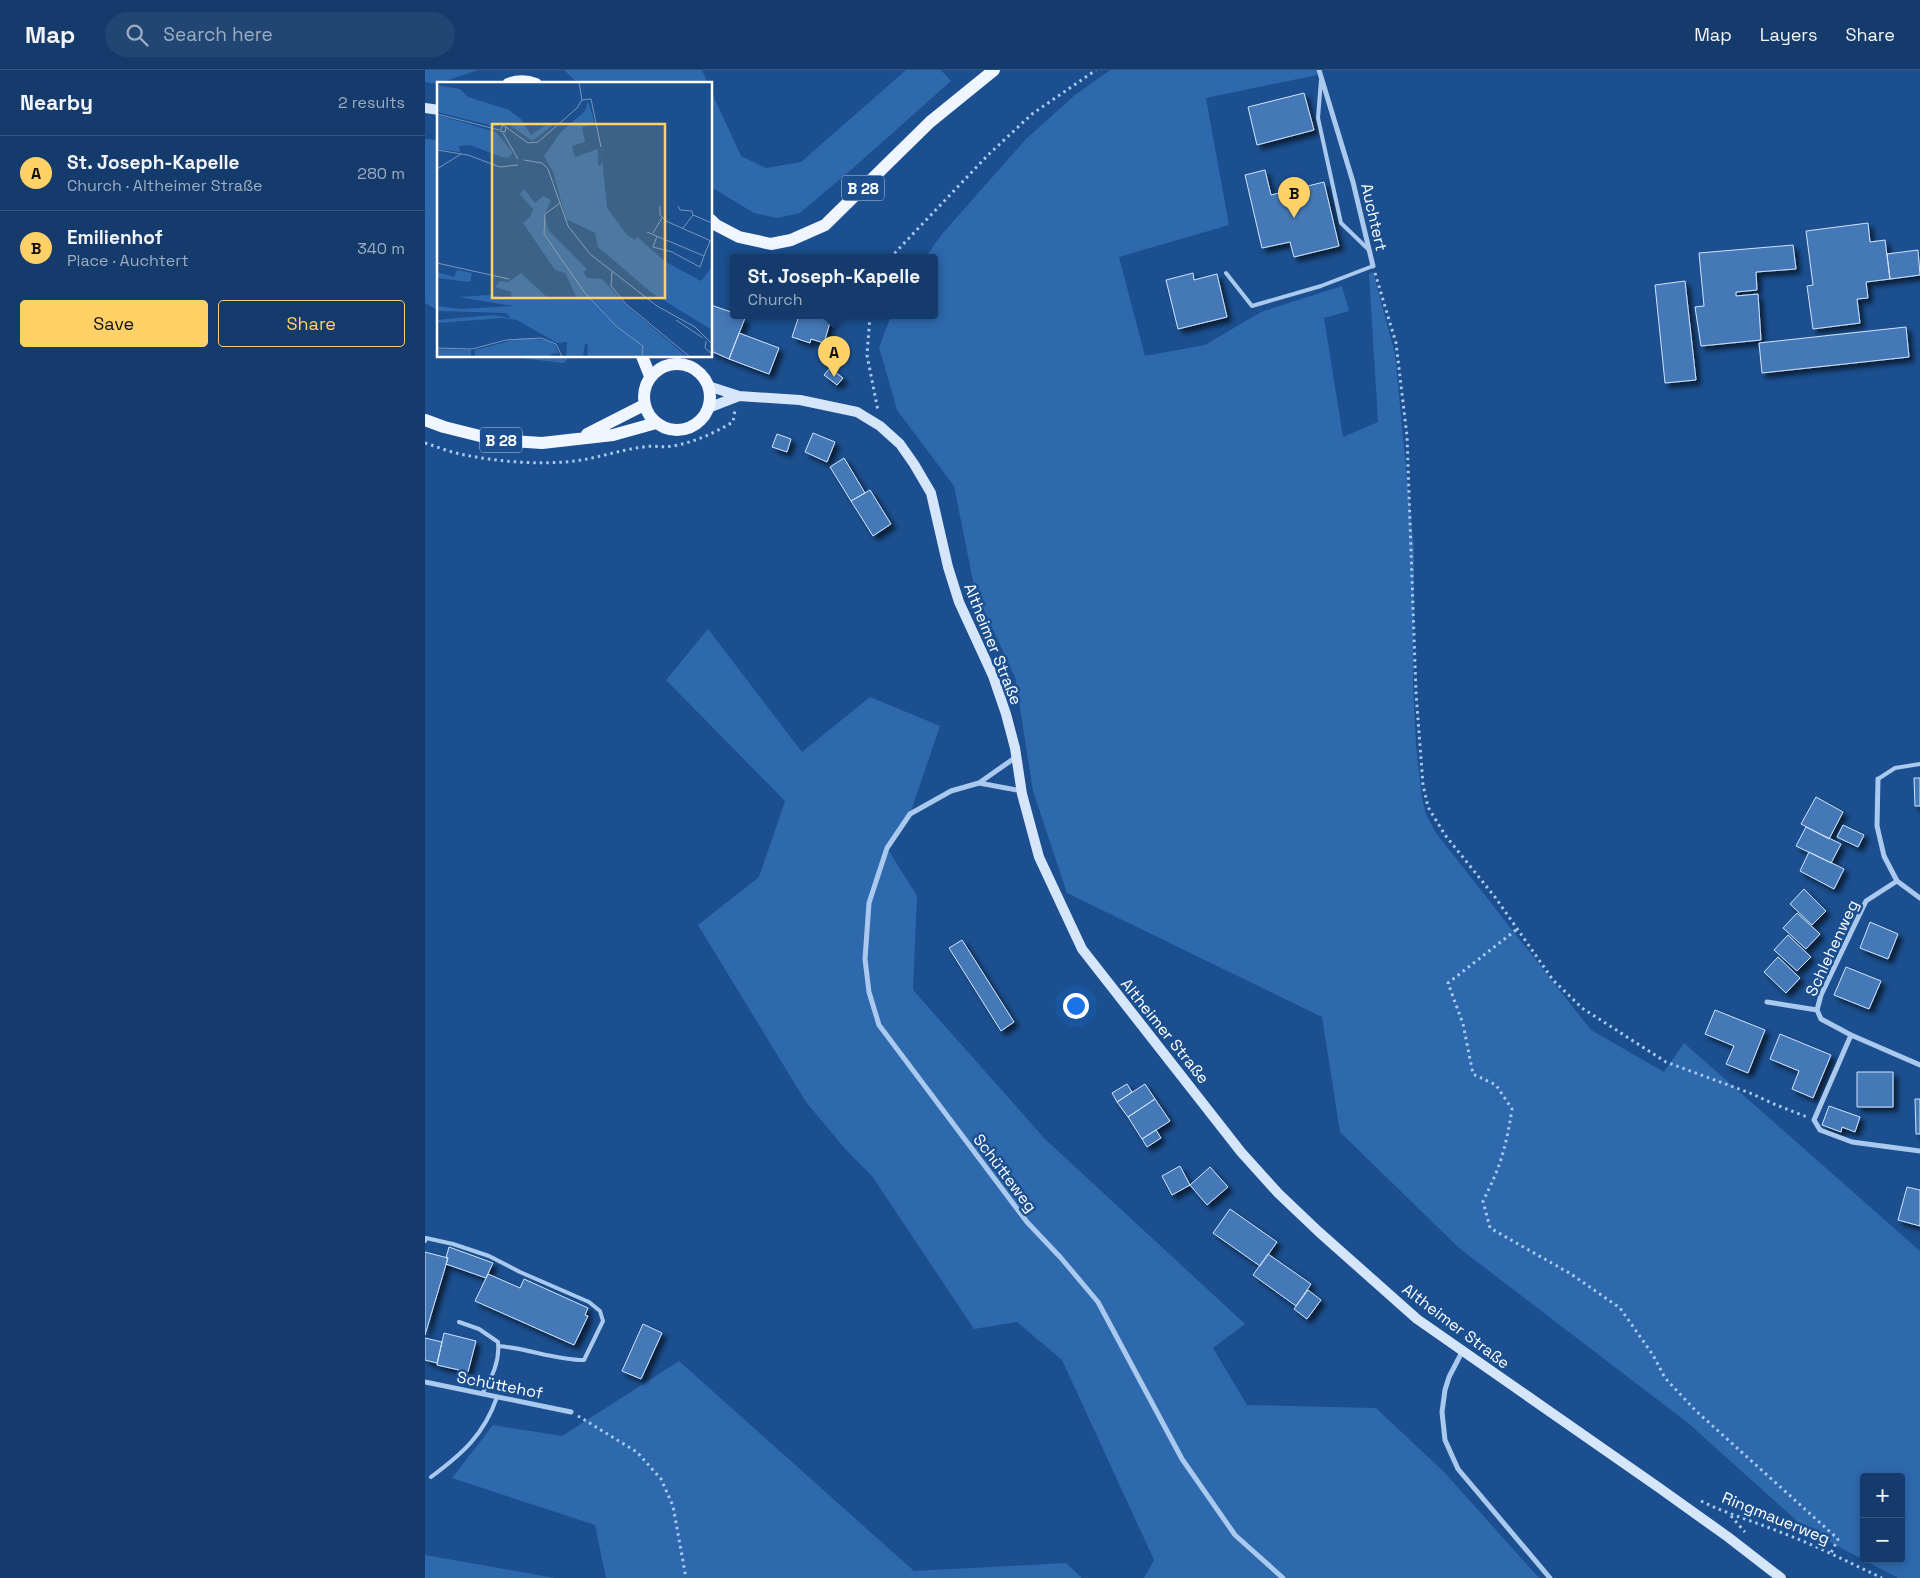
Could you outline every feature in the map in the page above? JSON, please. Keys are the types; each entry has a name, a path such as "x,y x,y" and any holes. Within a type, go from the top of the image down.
{"main road":[{"name":"B 28","path":"713,222 739,237 771,244 791,240 825,226 930,122 994,70"},
{"path":"513,82 530,82"},
{"path":"643,358 651,376"},
{"path":"657,423 649,415 643,395 645,385 651,376 667,360 694,368 702,376 708,386 710,397 708,408"},
{"name":"B 28","path":"580,438 645,405"},
{"name":"B 28","path":"425,420 496,440 542,443 613,435 657,423 666,428 676,430 686,428 696,424 708,408"}],"street":[{"name":"Auchtert","path":"1319,70 1353,182 1373,266"},
{"name":"Altheimer Straße","path":"708,386 739,396 777,397 827,404 857,412 880,426 900,444 915,464 931,493 948,567 959,602 993,676 1006,714 1022,791 1039,857 1082,949 1241,1152 1277,1193 1417,1319 1658,1487 1781,1578"},
{"name":"Altheimer Straße","path":"708,408 739,396"},
{"name":"Schütteweg","path":"1016,757 979,783 951,791 910,814 887,848 869,903 865,959 869,992 879,1025 1027,1222 1061,1258 1098,1302 1182,1459 1235,1535 1283,1578"},
{"path":"1878,779 1877,826 1884,856 1897,881 1920,898"},
{"name":"Schütteweg","path":"979,783 1022,791"},
{"name":"Schlehenweg","path":"1817,1010 1821,995 1866,901 1897,881"},
{"path":"1767,1002 1817,1010 1821,1019 1851,1035 1920,1065"},
{"path":"1851,1035 1814,1120 1820,1130 1852,1142 1920,1151"},
{"path":"1463,1352 1449,1377 1445,1390 1442,1412 1445,1440 1458,1469 1550,1578"},
{"name":"Schüttehof","path":"425,1382 571,1412"}],"lane":[{"path":"1321,78 1318,118 1341,223 1368,249"},
{"name":"Auchtert","path":"1226,273 1252,306 1321,286 1373,266"},
{"path":"1878,779 1895,768 1920,764"},
{"path":"425,1240 426,1238 435,1240 489,1256 520,1272 589,1302 600,1311 603,1321 584,1360 567,1360 513,1347 498,1346"},
{"path":"459,1322 479,1329 498,1342 497,1365 482,1394"},
{"path":"431,1477 477,1437 491,1416 497,1397"}],"path":[{"path":"894,254 988,155 1032,114 1097,70"},
{"path":"1373,266 1396,343 1407,436 1416,693 1423,785 1428,807 1445,835 1495,897 1516,930 1553,980 1582,1008 1666,1062 1750,1093 1814,1120"},
{"path":"870,319 867,355 880,426"},
{"path":"1516,930 1447,983 1463,1024 1473,1074 1496,1086 1512,1109 1507,1142 1499,1170 1483,1201 1490,1228 1571,1274 1620,1308 1653,1355 1665,1378 1695,1410 1838,1538 1831,1553"},
{"path":"571,1412 637,1452 661,1479 673,1506 685,1578"},
{"name":"Ringmauerweg","path":"1692,1498 1730,1515 1780,1532 1831,1553 1882,1578"}],"shaded area":[{"path":"425,70 478,70 443,82 437,82 437,84 425,82"},
{"path":"564,70 702,70 707,82 577,82"},
{"path":"906,70 941,70 951,81 800,213 777,218 754,213 713,188 713,95 741,156 766,168 801,162"},
{"path":"1110,70 1316,70 1317,75 1206,98 1229,225 1119,257 1145,356 1205,345 1261,312 1342,286 1349,311 1324,318 1343,437 1378,422 1369,274 1373,272 1395,354 1414,549 1413,682 1416,744 1422,798 1426,814 1436,833 1591,1030 1664,1072 1684,1043 1920,1251 1920,1578 1898,1578 1870,1563 1905,1563 1905,1473 1860,1473 1860,1558 1807,1530 1688,1423 1459,1248 1340,1132 1322,1017 1067,893 1033,791 1015,677 975,591 954,486 897,410 879,347 890,319 938,319 938,254 928,254 942,234 1026,139 1075,95"},
{"path":"425,139 437,140 437,310 425,303"},
{"path":"520,358 568,358 564,363"},
{"path":"708,629 802,752 870,697 940,726 910,814 887,848 917,896 913,990 1045,1139 1245,1324 1213,1348 1247,1405 1376,1408 1445,1473 1539,1578 1144,1578 1154,1560 1062,1360 1017,1322 974,1329 872,1176 847,1151 806,1102 698,925 759,877 785,801 666,680"},
{"path":"679,1361 914,1571 1066,1563 1082,1578 606,1578 595,1525 452,1478 493,1425 562,1436"},
{"path":"425,1555 555,1578 425,1578"}],"building":[{"path":"1304,93 1314,130 1257,145 1248,107"},
{"path":"1265,170 1271,195 1324,182 1339,246 1294,257 1290,242 1262,248 1245,175"},
{"path":"1868,223 1870,242 1885,240 1890,279 1866,282 1868,298 1857,299 1860,323 1813,329 1807,286 1813,285 1806,231"},
{"path":"1793,245 1796,269 1756,272 1757,290 1736,292 1736,296 1758,294 1761,340 1701,346 1695,307 1704,306 1699,253"},
{"path":"1918,250 1920,275 1890,279 1887,254"},
{"path":"1193,273 1194,280 1217,274 1227,317 1178,329 1166,280"},
{"path":"1685,281 1696,380 1665,383 1655,285"},
{"path":"713,306 730,312 730,319 745,319 729,359 713,352"},
{"path":"798,319 831,319 824,343 811,339 810,343 792,337"},
{"path":"1906,327 1909,357 1762,373 1759,343"},
{"path":"739,333 779,348 769,374 729,359"},
{"path":"830,368 843,378 837,385 824,375"},
{"path":"813,433 835,442 827,462 805,452"},
{"path":"777,434 791,439 787,452 772,447"},
{"path":"844,458 865,493 851,501 830,467"},
{"path":"870,490 891,524 873,536 851,501"},
{"path":"1914,778 1920,778 1920,806 1915,806"},
{"path":"1816,797 1843,812 1829,839 1801,824"},
{"path":"1843,825 1864,835 1858,847 1837,837"},
{"path":"1806,827 1841,844 1831,863 1796,846"},
{"path":"1809,852 1844,869 1834,889 1800,871"},
{"path":"1804,889 1826,911 1812,925 1790,904"},
{"path":"1797,913 1820,934 1806,949 1783,928"},
{"path":"1870,922 1898,934 1888,959 1860,948"},
{"path":"1788,935 1811,957 1797,971 1774,950"},
{"path":"962,940 1014,1022 1001,1031 949,948"},
{"path":"1778,957 1800,978 1786,993 1764,972"},
{"path":"1846,967 1881,981 1869,1009 1834,995"},
{"path":"1715,1010 1765,1030 1748,1073 1726,1064 1734,1046 1705,1034"},
{"path":"1780,1034 1831,1055 1813,1098 1792,1089 1799,1071 1770,1059"},
{"path":"1857,1072 1893,1072 1893,1107 1857,1107"},
{"path":"1127,1084 1132,1092 1117,1102 1112,1093"},
{"path":"1145,1084 1155,1099 1128,1117 1117,1102"},
{"path":"1155,1099 1170,1121 1142,1139 1128,1117"},
{"path":"1915,1099 1920,1099 1920,1134 1916,1134"},
{"path":"1829,1106 1860,1117 1855,1132 1842,1127 1841,1132 1822,1125"},
{"path":"1156,1130 1161,1138 1147,1147 1142,1139"},
{"path":"1180,1166 1190,1185 1172,1195 1162,1176"},
{"path":"1210,1167 1228,1187 1207,1205 1190,1185"},
{"path":"1907,1187 1920,1190 1920,1226 1898,1220"},
{"path":"1230,1209 1277,1242 1260,1266 1213,1233"},
{"path":"449,1247 493,1263 486,1278 446,1264"},
{"path":"425,1252 448,1258 425,1335"},
{"path":"1268,1254 1311,1284 1296,1306 1253,1275"},
{"path":"488,1274 520,1288 524,1279 588,1308 585,1315 588,1316 574,1345 475,1301"},
{"path":"1308,1290 1321,1300 1307,1319 1294,1309"},
{"path":"643,1324 662,1333 641,1379 622,1371"},
{"path":"444,1333 476,1341 468,1372 437,1365"},
{"path":"425,1338 442,1342 437,1363 425,1360"}],"place":[{"name":"Emilienhof","path":"1294,218"},
{"name":"St. Joseph-Kapelle","path":"834,377"}]}
